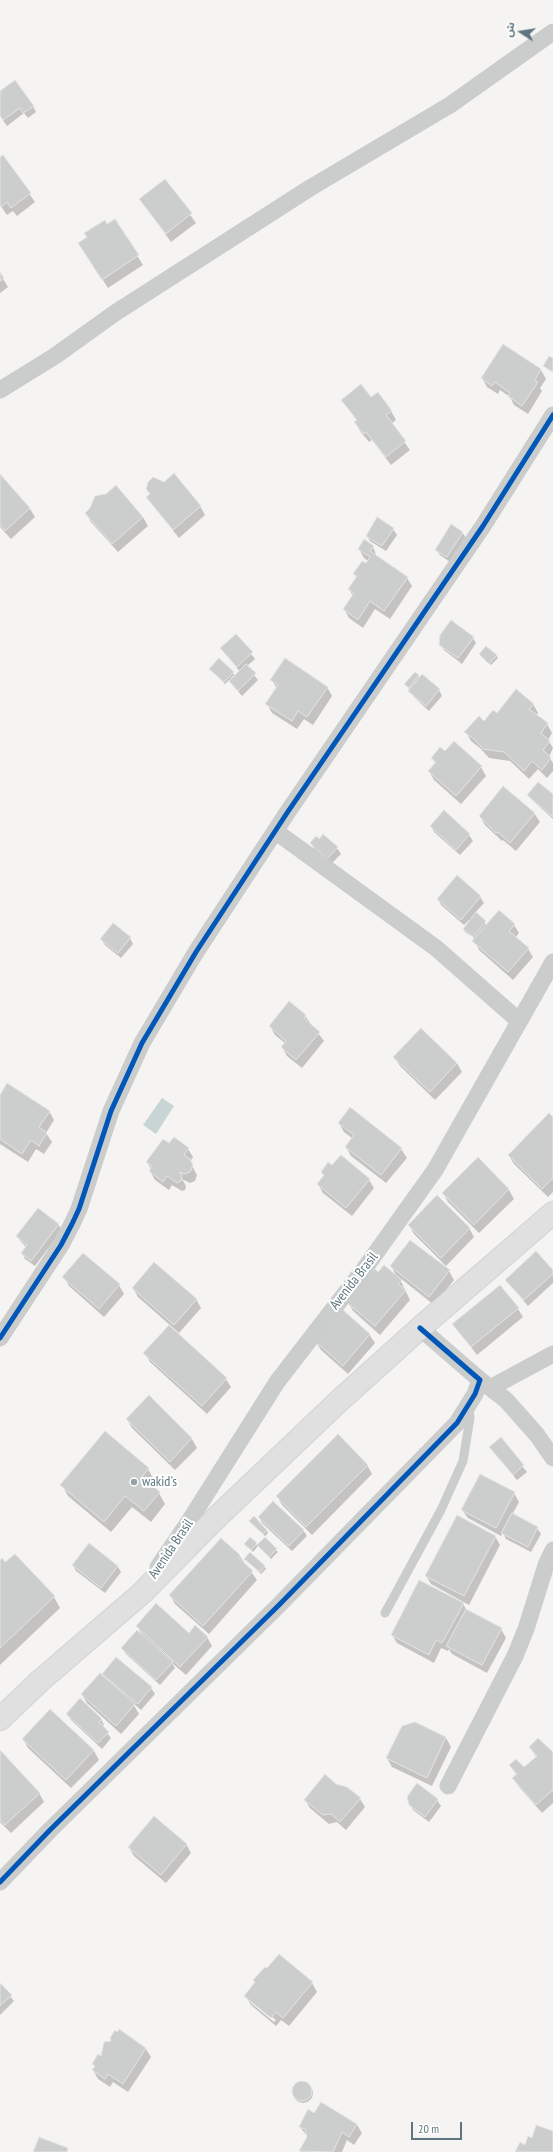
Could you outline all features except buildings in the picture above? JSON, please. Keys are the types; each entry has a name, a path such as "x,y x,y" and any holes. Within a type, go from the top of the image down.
{"main road":[{"path":"0,1719 40,1681 142,1593 273,1462 420,1328 553,1213"}],"street":[{"path":"0,390 55,356 114,313 310,188 450,105 553,32"},
{"path":"0,1338 61,1245 79,1209 111,1111 142,1043 196,952 275,831 434,599 553,415"},
{"path":"275,831 436,948 519,1021"},
{"name":"Avenida Brasil","path":"142,1593 277,1382 365,1268 435,1170 553,962"},
{"path":"420,1328 506,1400 532,1429 553,1458"},
{"path":"0,1882 50,1830 279,1605 443,1437 457,1422 469,1404 486,1384 553,1354"},
{"path":"448,1786 515,1656 526,1629 546,1565 553,1550"}],"lane":[{"path":"384,1613 441,1510 463,1461 470,1418 469,1404"}],"shaded area":[{"path":"162,1098 174,1106 156,1134 143,1125"}],"cycle path":[{"path":"0,1338 61,1245 72,1224 79,1209 111,1111 142,1043 196,952 287,813 483,526 553,415"},
{"path":"0,1882 50,1830 279,1605 457,1423 475,1394 480,1380 420,1328"}],"place":[{"name":"wakid's","path":"134,1482"}]}
